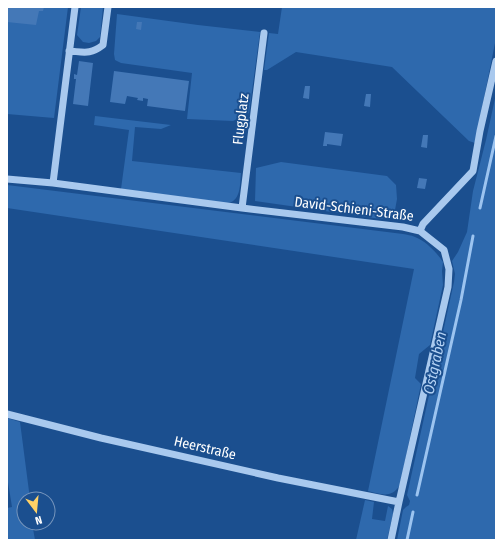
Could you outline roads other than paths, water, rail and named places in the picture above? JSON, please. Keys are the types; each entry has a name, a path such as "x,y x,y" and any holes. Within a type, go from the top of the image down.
{"street":[{"path":"53,183 75,7"},
{"path":"69,51 86,53 95,51 103,45 108,7"},
{"name":"Flugplatz","path":"242,208 264,33"},
{"path":"420,231 423,224 473,171 480,131 496,61"},
{"name":"David-Schieni-Straße","path":"7,179 53,183 242,208 403,227 420,231 444,250 449,268 448,287 391,540"},
{"name":"Heerstraße","path":"7,414 101,438 270,476 399,502"}],"waterway":[{"name":"Ostgraben","path":"480,208 496,136"},
{"name":"Ostgraben","path":"417,495 461,300 473,236"},
{"name":"Ostgraben","path":"407,540 413,512"}]}
